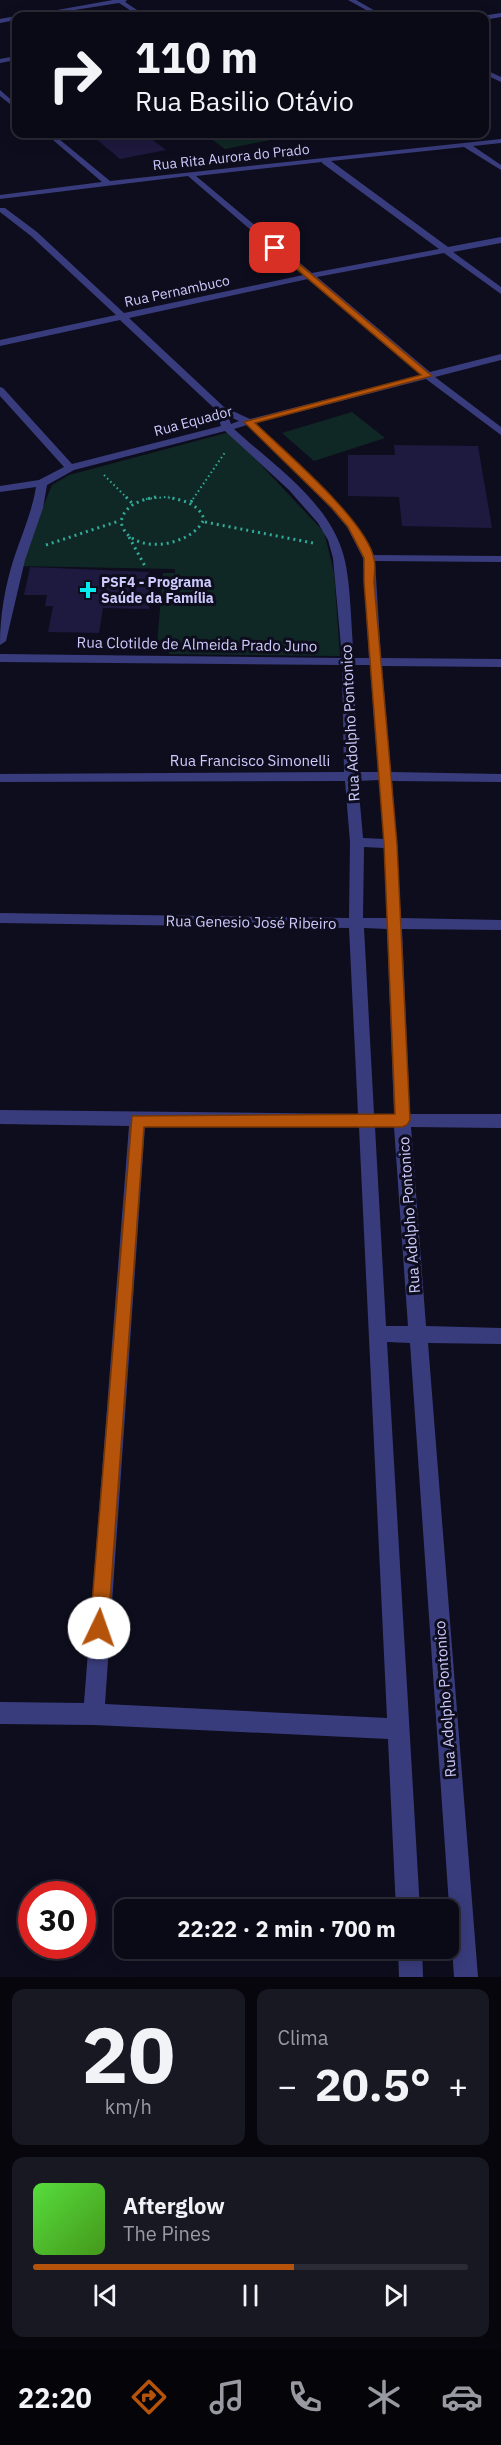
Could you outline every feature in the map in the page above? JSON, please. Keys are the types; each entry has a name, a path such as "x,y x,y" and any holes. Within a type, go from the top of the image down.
{"street":[{"path":"50,12 121,0 138,12"},
{"path":"351,0 374,12"},
{"path":"0,92 12,102"},
{"path":"54,138 107,182"},
{"name":"Rua Rita Aurora do Prado","path":"0,197 107,182 501,141"},
{"path":"466,145 501,168"},
{"path":"325,161 501,291"},
{"path":"190,175 428,376 501,432"},
{"path":"0,197 4,202 1,211"},
{"name":"Rua Adolpho Pontonico","path":"1,211 34,234 220,409 249,422 336,506 352,526 369,558 369,582 391,844 402,1120 466,1977"},
{"name":"Rua Pernambuco","path":"0,343 309,276 501,240"},
{"name":"Rua Equador","path":"0,489 42,483 70,468 501,357"},
{"path":"0,390 70,468"},
{"name":"Rua Adolpho Pontonico","path":"220,409 228,428 315,510 336,543 348,661 351,776 357,842 356,923 408,1899"},
{"path":"0,641 19,560 38,508 42,483"},
{"path":"369,558 501,559"},
{"name":"Rua Clotilde de Almeida Prado Juno","path":"0,658 501,663"},
{"name":"Rua Francisco Simonelli","path":"0,778 351,776 501,778"},
{"path":"357,842 391,844"},
{"name":"Rua Genesio José Ribeiro","path":"0,918 501,925"},
{"path":"0,1117 137,1121 367,1119 501,1121"},
{"path":"94,1714 137,1121"},
{"path":"378,1334 501,1336"},
{"path":"0,1713 94,1714 400,1729"},
{"path":"410,1959 411,1977"}],"path":[{"path":"191,502 228,448"},
{"path":"103,474 133,504"},
{"path":"166,497 191,502 204,515 205,522 201,530 193,536 168,544 140,542 129,536 122,529 119,521 122,513 133,504 166,497"},
{"path":"44,545 119,521"},
{"path":"205,522 317,543"},
{"path":"129,536 146,568"}],"green space":[{"path":"210,138 280,138 225,149"},
{"path":"352,412 385,438 314,461 282,433"},
{"path":"230,432 324,532 334,572 340,656 169,654 170,644 157,644 163,573 175,573 175,569 19,566 52,485 69,475"}],"building":[{"path":"95,138 150,138 166,150 120,159"},
{"path":"394,445 478,446 492,528 402,526 399,497 348,496 348,455 395,455"},
{"name":"PSF4 - Programa Saúde da Família","path":"30,567 149,572 147,585 152,585 149,609 103,608 99,633 48,632 53,606 45,606 47,595 24,595"}],"place":[{"name":"PSF4 - Programa Saúde da Família","path":"88,590"}],"route":[{"path":"99,1628 137,1121 402,1120 391,844 369,582 369,558 352,526 336,506 249,422 428,376 275,248"}]}
